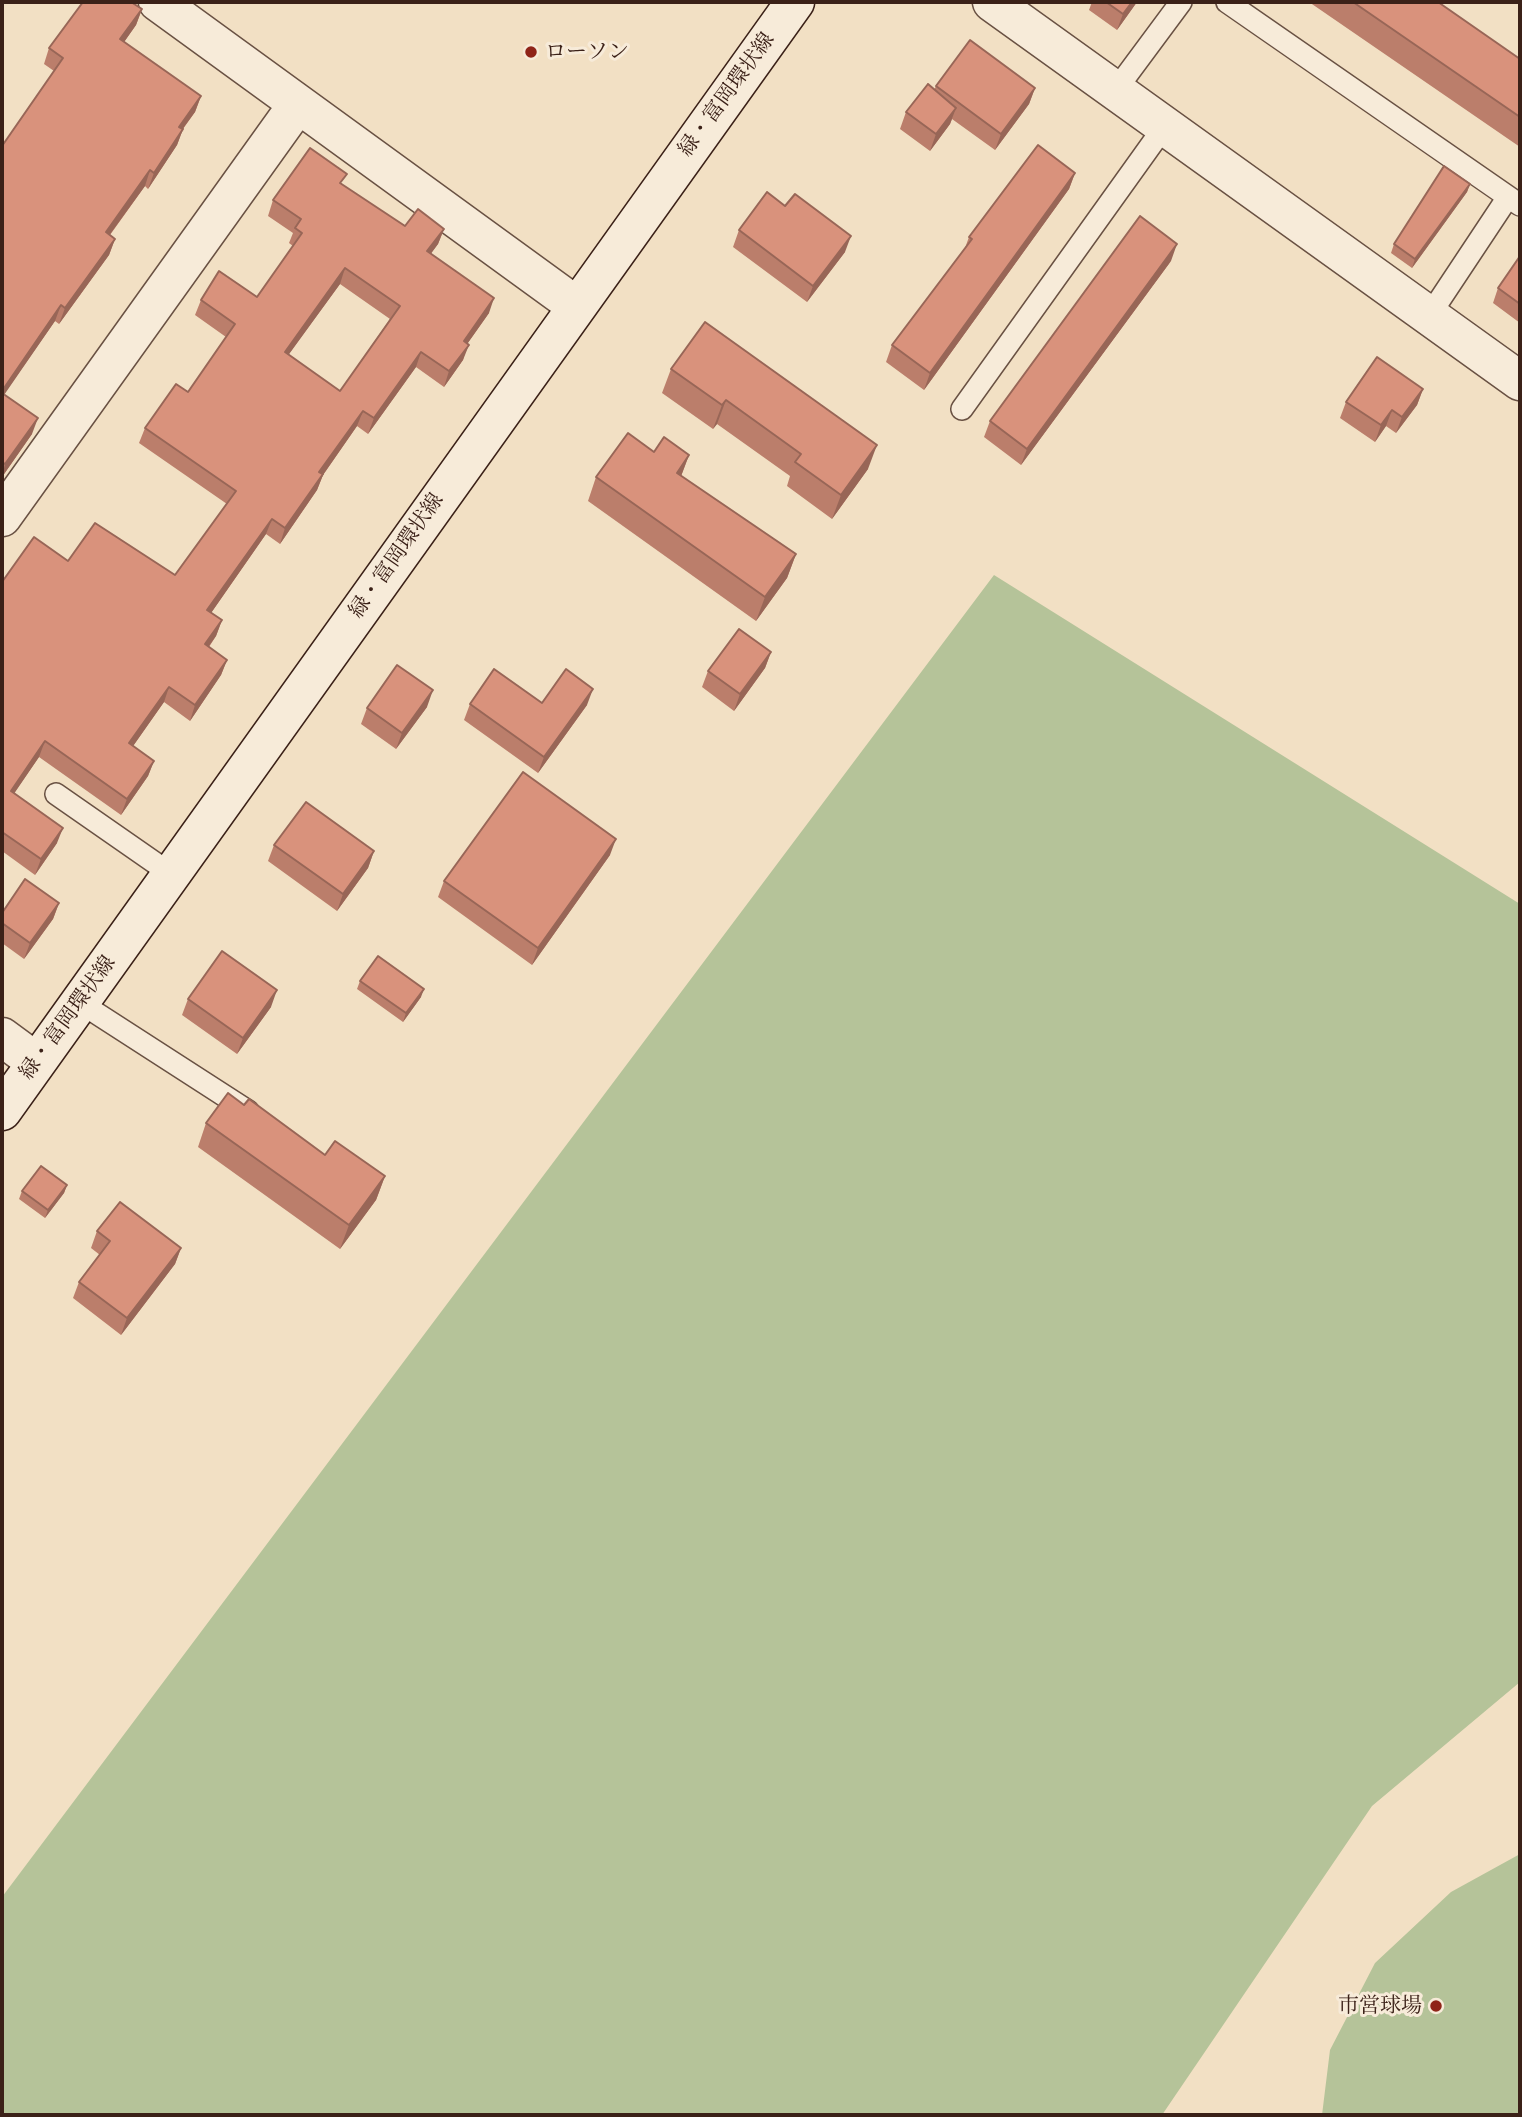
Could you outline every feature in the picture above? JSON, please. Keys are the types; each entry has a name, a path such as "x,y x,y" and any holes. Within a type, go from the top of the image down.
{"street":[{"path":"158,2 575,305"},
{"name":"緑・富岡環状線","path":"2,1111 575,305 795,2"},
{"path":"1017,9 1115,91 1520,381"},
{"path":"2,517 298,104"},
{"path":"2,1037 36,1062"}],"lane":[{"path":"1115,91 1181,2"},
{"path":"1227,2 1514,201 1429,316"},
{"path":"962,409 1164,127"},
{"path":"56,794 171,874"},
{"path":"79,1002 263,1121"}],"green space":[{"path":"994,575 1520,904 1520,1682 1372,1806 1162,2115 2,2115 2,1897"},
{"name":"市営球場","path":"1520,1854 1520,2115 1322,2115 1330,2050 1375,1963 1451,1892"}],"building":[{"path":"83,2 131,2 142,9 120,39 201,96 179,127 183,129 154,173 150,170 106,232 115,239 65,308 61,305 2,391 2,146 63,58 49,48"},
{"path":"1106,2 1132,2 1123,14"},
{"path":"1353,2 1438,2 1520,59 1520,117"},
{"path":"970,40 1035,88 1001,134 936,86"},
{"path":"928,84 956,108 936,134 906,112"},
{"path":"1038,145 1075,173 930,373 892,345 972,239 969,237"},
{"path":"310,148 347,174 340,183 405,226 418,209 444,229 427,251 494,298 464,341 469,345 449,371 421,352 374,418 363,411 319,472 323,474 285,528 272,519 207,610 222,620 205,644 227,660 195,705 169,687 129,743 154,761 127,799 45,741 11,791 63,828 41,859 2,832 2,582 34,537 68,561 95,523 175,575 236,491 145,428 176,384 188,392 235,324 201,300 219,271 257,297 302,233 295,228 301,219 273,200","holes":["345,268 400,306 340,391 285,352"]},
{"path":"1444,166 1470,184 1415,259 1394,244"},
{"path":"767,192 785,206 795,194 851,236 813,286 739,230"},
{"path":"1140,216 1177,244 1027,449 990,421"},
{"path":"1520,256 1520,304 1498,288"},
{"path":"705,322 877,445 841,495 795,462 801,454 726,400 722,405 671,369"},
{"path":"1377,357 1423,389 1402,417 1392,410 1381,425 1346,402"},
{"path":"2,393 38,418 5,464 2,462"},
{"path":"628,433 654,452 664,437 689,455 677,473 796,554 765,597 596,477"},
{"path":"739,629 771,652 740,694 708,671"},
{"path":"397,665 433,690 402,733 367,708"},
{"path":"494,669 542,703 566,669 593,689 544,757 470,704"},
{"path":"523,772 616,839 538,948 444,881"},
{"path":"306,802 374,851 343,894 274,845"},
{"path":"25,879 59,903 30,943 2,923 2,913"},
{"path":"222,951 277,990 243,1038 188,999"},
{"path":"378,956 424,989 406,1013 360,981"},
{"path":"228,1093 244,1105 249,1099 325,1155 335,1141 385,1176 349,1225 206,1123"},
{"path":"41,1166 67,1185 48,1210 22,1191"},
{"path":"120,1202 181,1248 127,1318 79,1282 110,1241 97,1231"}],"place":[{"name":"ローソン","path":"531,52"},
{"name":"市営球場","path":"1436,2006"}]}
